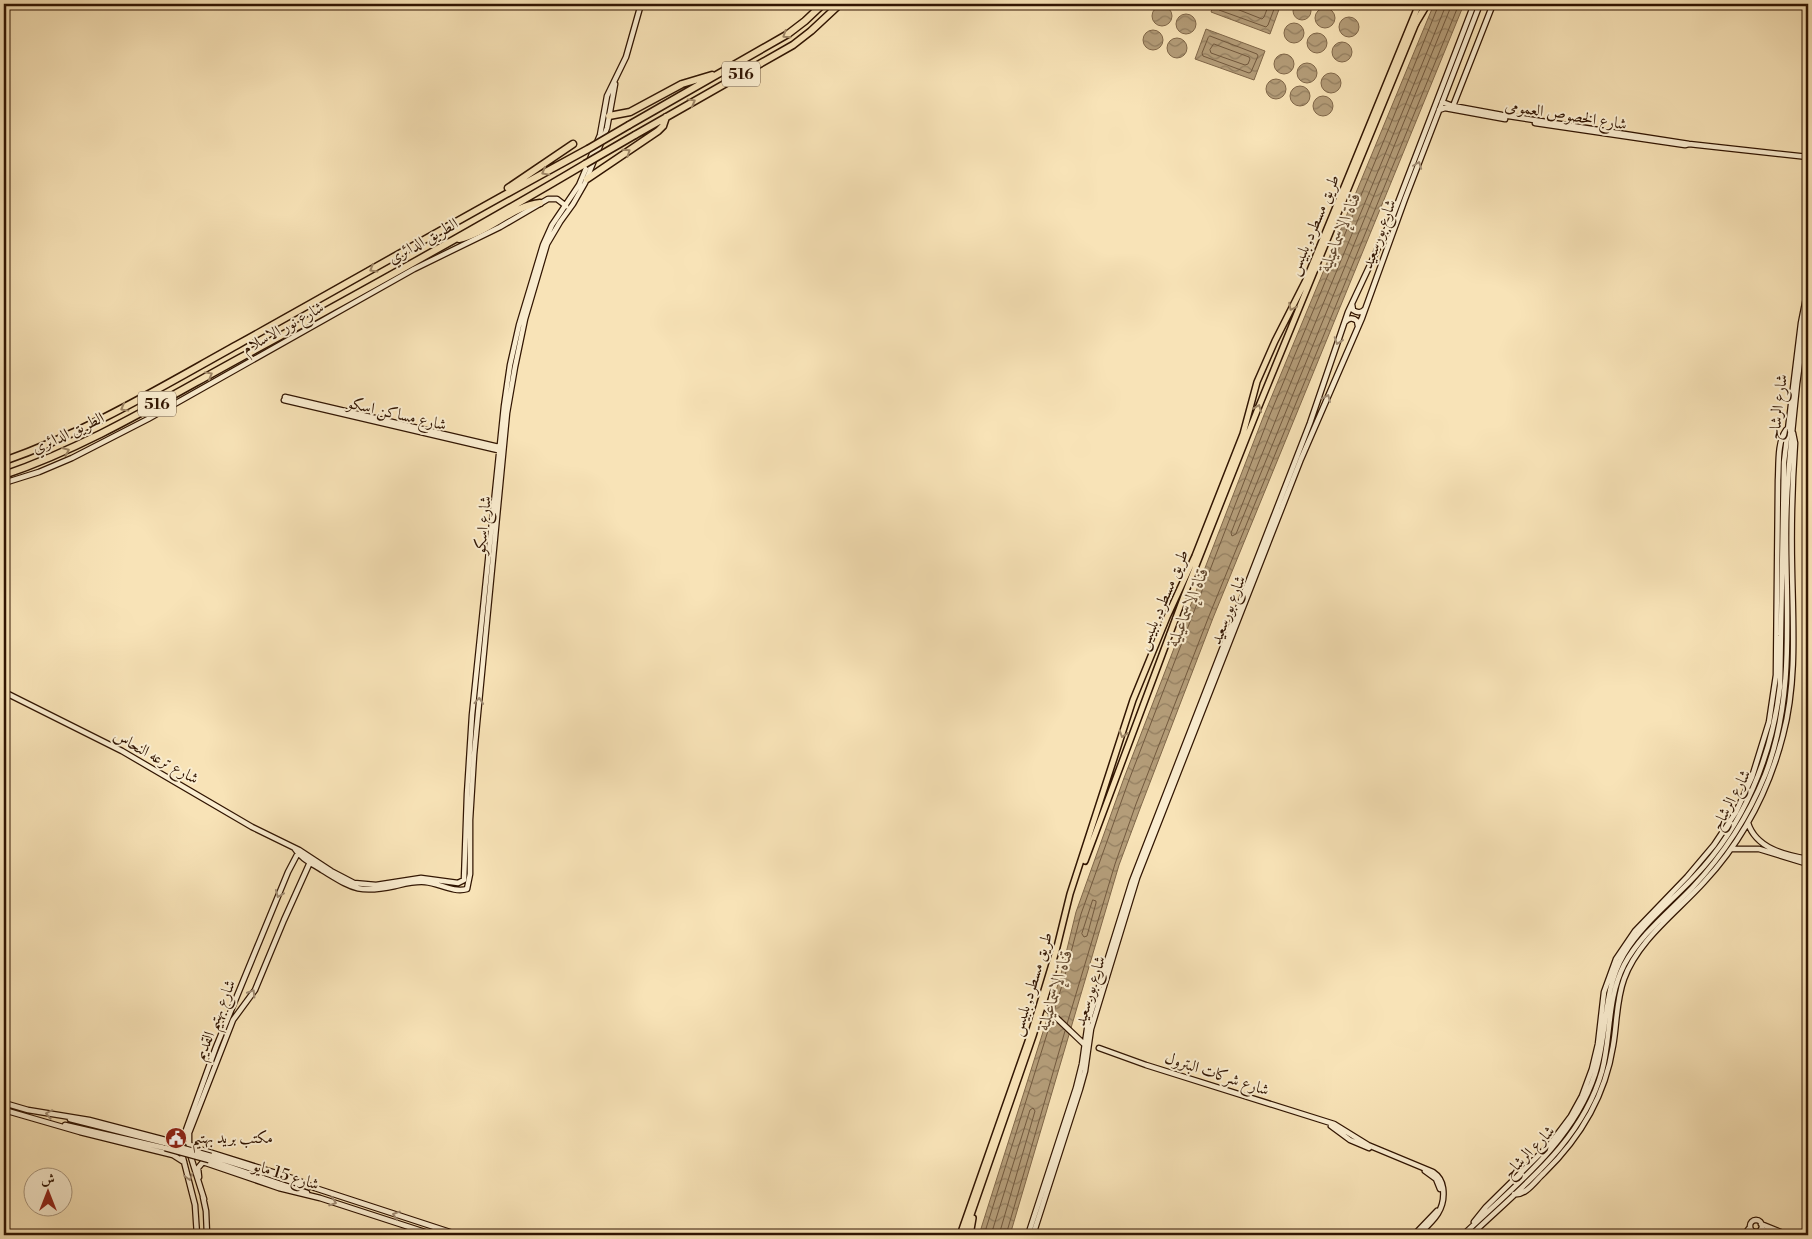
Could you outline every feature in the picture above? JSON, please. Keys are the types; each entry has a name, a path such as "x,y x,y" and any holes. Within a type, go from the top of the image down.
{"highway":[{"name":"الطريق الدائري","path":"4,461 70,435 115,413 304,308 490,202 588,149 788,34 823,4"},
{"name":"الطريق الدائري","path":"4,475 91,439 450,241 788,48 811,31 840,4"},
{"path":"1415,24 1425,4"},
{"path":"609,116 630,112 691,80 716,75"},
{"path":"585,178 658,131 663,126 666,117"},
{"path":"490,202 573,144"},
{"path":"450,241 476,234 526,206 540,203"}],"main road":[{"path":"585,178 600,135 605,103 629,48 642,4"},
{"name":"طريق مسطرد, بلبيس","path":"960,1235 1032,1030 1054,959 1070,894 1139,687 1167,617 1195,556 1243,434 1257,382 1275,341 1306,280 1419,4"},
{"name":"شارع بورسعيد","path":"1028,1235 1079,1075 1088,1022 1129,891 1205,685 1235,616 1244,585 1312,417 1352,303 1392,218 1474,4"},
{"name":"شارع بورسعيد","path":"1033,1235 1080,1089 1085,1071 1091,1029 1138,878 1301,459 1358,327 1480,4"},
{"path":"1453,106 1493,4"},
{"name":"طريق مسطرد, بلبيس","path":"973,1213 1045,1007 1073,895 1152,681 1267,386 1415,24"},
{"path":"585,178 607,128 617,76"},
{"name":"شارع الخصوص العمومى","path":"1442,102 1453,106 1502,115 1689,144 1808,157"},
{"name":"شارع الخصوص العمومى","path":"1439,110 1445,108 1685,146 1689,144"},
{"name":"شارع اسكو","path":"467,889 470,874 471,798 480,661 508,377 521,316 543,245 552,225 585,178"},
{"name":"شارع اسكو","path":"502,449 512,382 530,300 547,244 570,209 585,178"},
{"path":"540,203 554,198 570,209"},
{"name":"شارع نور الاسلام","path":"4,484 72,458 148,419 406,274 500,226 540,203"},
{"name":"شارع الرشاح","path":"1471,1235 1559,1150 1583,1116 1595,1092 1602,1070 1608,1042 1613,1000 1619,976 1636,947 1667,917 1733,837 1757,793 1772,743 1781,675 1782,489 1800,329 1808,288"},
{"path":"1352,303 1352,308 1355,311 1360,312 1365,309"},
{"name":"شارع الرشاح","path":"1789,430 1808,307"},
{"path":"1345,322 1353,318 1357,321 1358,327"},
{"path":"1257,382 1260,388 1267,386"},
{"name":"شارع مساكن اسكو","path":"285,398 502,449"},
{"path":"1667,917 1709,876 1732,849 1748,823 1770,779 1772,743 1786,720 1792,674 1791,531 1795,443 1789,430"},
{"path":"1230,613 1235,616"},
{"name":"شارع اسكو","path":"464,880 472,715 480,661"},
{"path":"1139,687 1141,693 1145,693 1152,681"},
{"name":"شارع ترعه النحاس","path":"4,692 122,751 244,822 297,850 351,887 371,888 421,882 435,883 460,890 467,889"},
{"path":"1131,710 1139,700 1142,700 1144,704"},
{"name":"شارع الرشاح","path":"1463,1235 1554,1147 1576,1117 1589,1090 1599,1060 1604,1036 1607,1000 1615,973 1631,944 1659,909 1700,870 1730,831 1755,784 1772,743"},
{"path":"1748,823 1753,843"},
{"path":"1146,830 1152,832"},
{"path":"1753,843 1808,864"},
{"path":"1732,849 1753,843 1808,859"},
{"name":"شارع بهتيم القديم","path":"197,1235 195,1203 184,1162 182,1140 214,1053 297,850"},
{"name":"شارع بهتيم القديم","path":"204,1199 189,1154 190,1128 233,1020 237,1012 255,990 311,860"},
{"name":"شارع ترعه النحاس","path":"371,888 421,878 458,883 462,883 464,880"},
{"path":"1045,1007 1078,1036 1084,1044"},
{"path":"1078,1036 1085,1036"},
{"name":"شارع شركات البترول","path":"1098,1048 1338,1126 1368,1145 1433,1172 1439,1177 1440,1183"},
{"path":"4,1103 28,1110 88,1120 174,1143 182,1140"},
{"path":"4,1110 80,1132 173,1155 184,1162"},
{"path":"65,1117 78,1122 187,1149 299,1185 315,1188"},
{"path":"56,1124 108,1134 210,1160 291,1186 312,1196"},
{"path":"173,1155 177,1149 174,1143"},
{"name":"شارع 15 مايو","path":"188,1144 459,1235"},
{"path":"206,1151 200,1156 203,1162 198,1170 204,1199 207,1235"},
{"name":"شارع 15 مايو","path":"203,1162 280,1188 312,1196 434,1235"},
{"path":"1414,1235 1438,1210 1441,1196 1440,1183"},
{"path":"1418,1235 1442,1210 1444,1197 1440,1183"},
{"path":"965,1235 973,1213"},
{"path":"970,1235 973,1213"},
{"path":"1744,1235 1751,1223 1754,1220 1758,1220 1762,1224 1788,1235"},
{"path":"1751,1235 1762,1224"},
{"path":"1750,1227 1778,1235"}],"water":[{"path":"1302,2 1308,5 1311,11 1308,17 1302,20 1296,17 1293,11 1296,5"},
{"path":"1214,4 1281,4 1270,34 1211,12"},
{"name":"قناة الإسماعيلية","path":"1434,4 1464,4 1213,618 1119,865 1010,1235 979,1235 1060,978 1076,912 1124,778 1264,415"},
{"path":"1162,6 1169,9 1172,16 1169,23 1162,26 1155,23 1152,16 1155,9"},
{"path":"1325,8 1332,11 1335,18 1332,25 1325,28 1318,25 1315,18 1318,11"},
{"path":"1186,14 1193,17 1196,24 1193,31 1186,34 1179,31 1176,24 1179,17"},
{"path":"1349,17 1356,20 1359,27 1356,34 1349,37 1342,34 1339,27 1342,20"},
{"path":"1294,23 1301,26 1304,33 1301,40 1294,43 1287,40 1284,33 1287,26"},
{"path":"1206,29 1265,51 1254,80 1195,59"},
{"path":"1153,30 1160,33 1163,40 1160,47 1153,50 1146,47 1143,40 1146,33"},
{"path":"1317,33 1324,36 1327,43 1324,50 1317,53 1310,50 1307,43 1310,36"},
{"path":"1177,38 1184,41 1187,48 1184,55 1177,58 1170,55 1167,48 1170,41"},
{"path":"1342,42 1349,45 1352,52 1349,59 1342,62 1335,59 1332,52 1335,45"},
{"path":"1284,54 1291,57 1294,64 1291,71 1284,74 1277,71 1274,64 1277,57"},
{"path":"1307,63 1314,66 1317,73 1314,80 1307,83 1300,80 1297,73 1300,66"},
{"path":"1331,73 1338,76 1341,83 1338,90 1331,93 1324,90 1321,83 1324,76"},
{"path":"1276,79 1283,82 1286,89 1283,96 1276,99 1269,96 1266,89 1269,82"},
{"path":"1300,86 1307,89 1310,96 1307,103 1300,106 1293,103 1290,96 1293,89"},
{"path":"1323,96 1330,99 1333,106 1330,113 1323,116 1316,113 1313,106 1316,99"}],"place":[{"name":"مكتب بريد بهتيم","path":"176,1138"}]}
